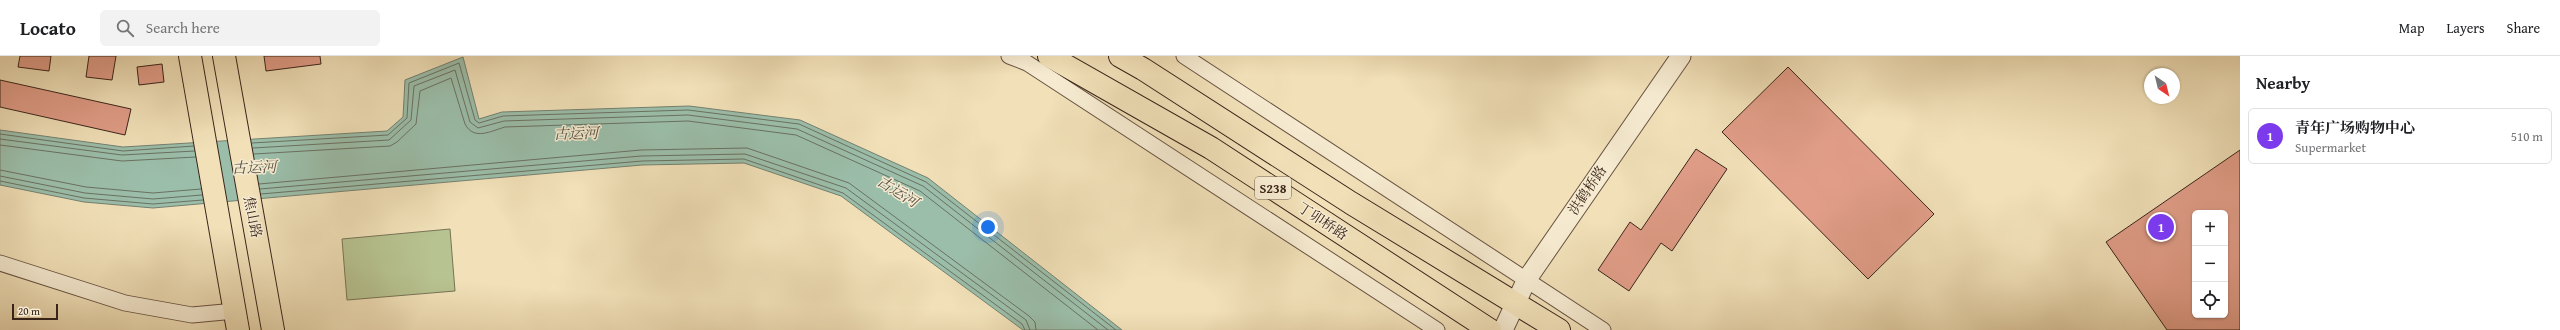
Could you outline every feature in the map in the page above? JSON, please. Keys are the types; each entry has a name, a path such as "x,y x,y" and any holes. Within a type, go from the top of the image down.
{"main road":[{"path":"190,56 237,321"},
{"name":"焦山路","path":"224,56 230,95 260,250 273,330"},
{"name":"丁卯桥路","path":"1049,56 1211,148 1490,330"},
{"name":"S238","path":"1120,56 1143,68 1351,203 1559,330"}],"street":[{"path":"1009,56 1027,63 1437,330"},
{"path":"1184,56 1603,330"},
{"name":"洪鹤桥路","path":"1503,330 1527,279 1681,56"},
{"path":"0,263 125,303 192,315 237,321"}],"shaded area":[{"path":"450,229 455,291 347,300 342,239"}],"water":[{"name":"古运河","path":"463,57 479,119 502,112 689,106 800,120 928,178 1122,330 1023,330 841,196 744,163 642,165 153,208 84,202 0,185 0,130 123,147 387,131 403,117 405,80"}],"building":[{"path":"20,56 51,56 49,71 18,67"},
{"path":"89,56 116,56 112,80 86,77"},
{"path":"264,56 320,56 321,64 266,71"},
{"path":"162,64 164,82 139,85 137,67"},
{"path":"1788,67 1934,214 1868,279 1722,132"},
{"path":"0,80 131,109 125,135 0,107"},
{"path":"1696,149 1727,169 1672,251 1661,243 1629,291 1598,270 1630,222 1641,230"},
{"path":"2240,150 2240,330 2167,330 2106,242"}],"place":[{"name":"青年广场购物中心","path":"2161,227"}]}
